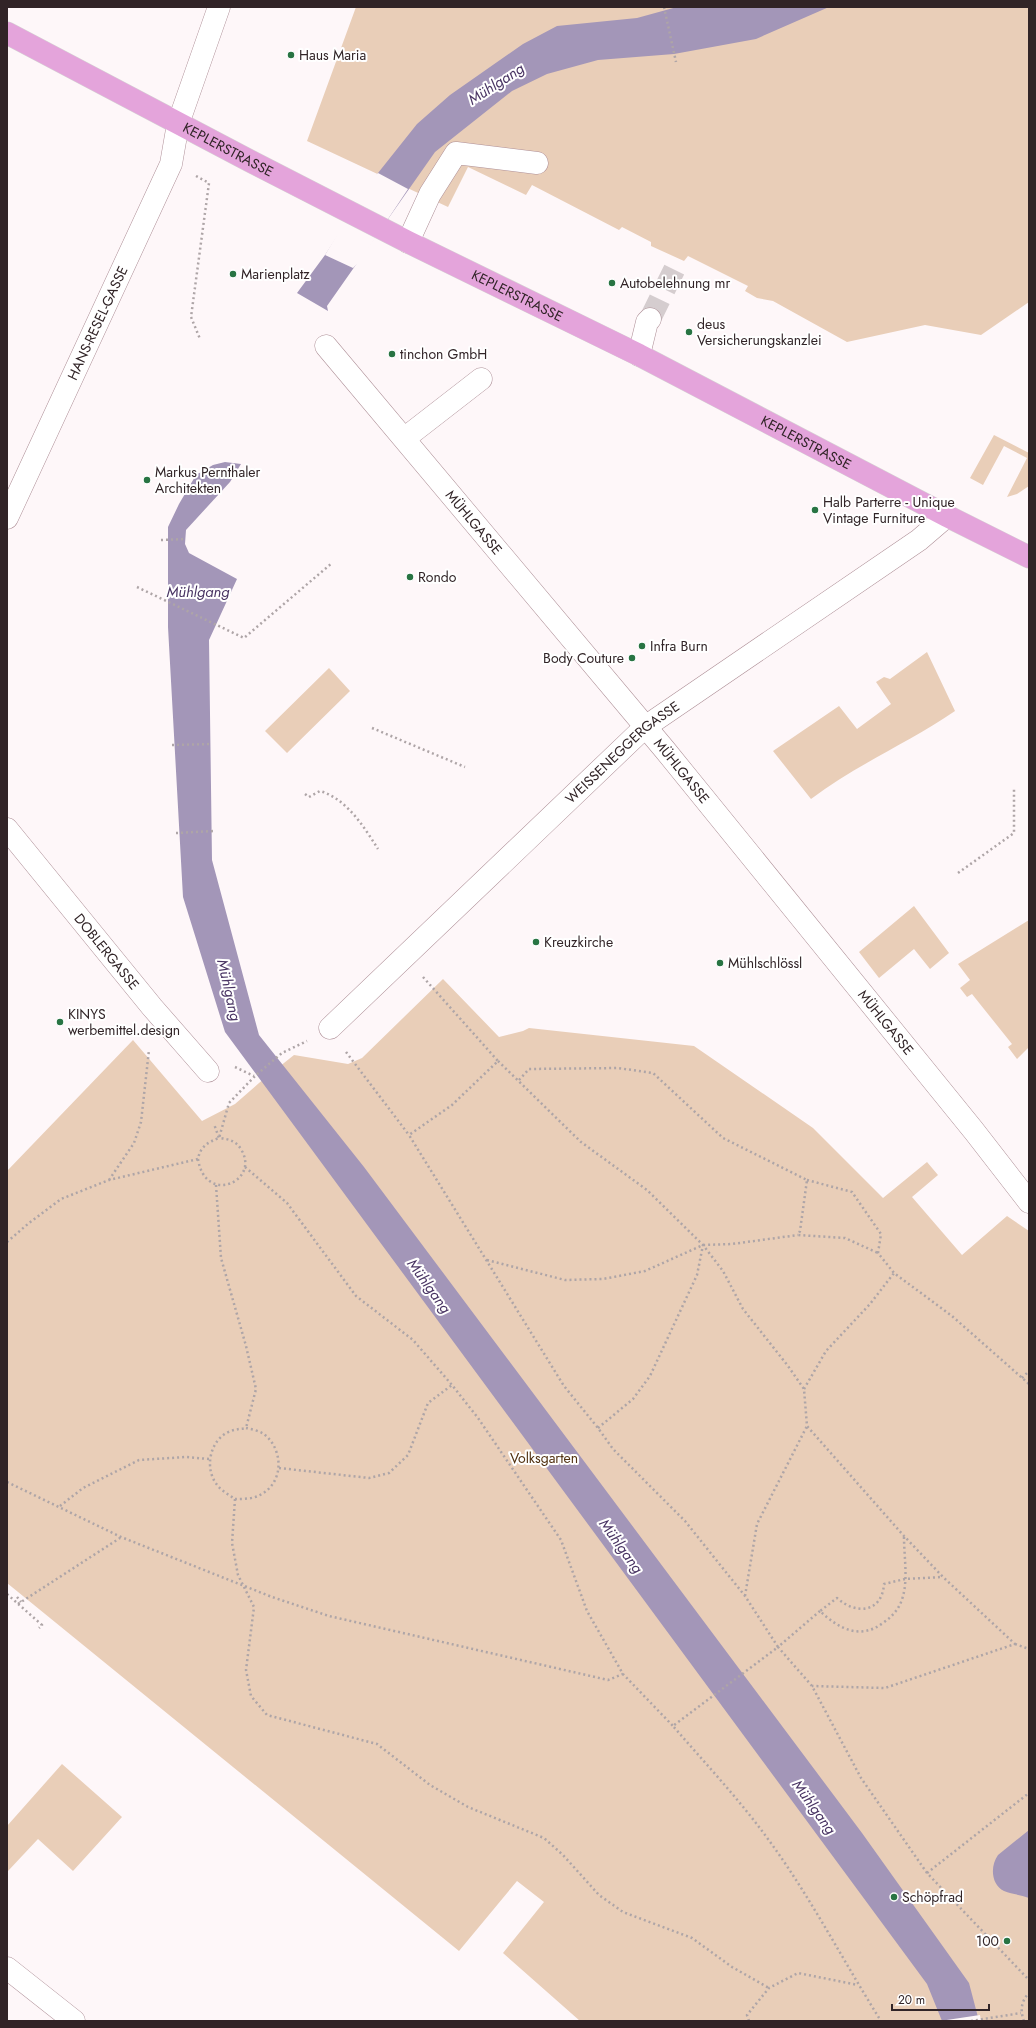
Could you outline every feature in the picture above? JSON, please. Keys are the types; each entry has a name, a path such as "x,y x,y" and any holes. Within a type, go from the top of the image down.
{"main road":[{"name":"KEPLERSTRASSE","path":"7,33 178,124 408,242 639,355 947,516 1029,557"}],"street":[{"name":"HANS-RESEL-GASSE","path":"7,518 171,164 178,124 220,7"},
{"path":"408,242 430,194 456,153 537,163"},
{"path":"639,355 647,322 650,319"},
{"name":"MÜHLGASSE","path":"326,346 405,438 645,727 974,1131 1029,1202"},
{"path":"405,438 481,379"},
{"name":"WEISSENEGGERGASSE","path":"330,1028 404,959 645,727 919,540 947,516"},
{"name":"DOBLERGASSE","path":"7,829 147,1000 208,1071"},
{"path":"7,1968 74,2021"}],"path":[{"path":"664,7 676,62"},
{"path":"200,339 191,317 209,183"},
{"path":"161,540 186,539"},
{"path":"137,587 244,638 332,563"},
{"path":"372,728 464,767"},
{"path":"172,746 212,744"},
{"path":"958,873 1014,833 1014,788"},
{"path":"305,794 309,797 320,791 335,798 364,826 378,850"},
{"path":"176,833 214,831"},
{"path":"404,959 429,983 498,1061 581,1142 647,1190 703,1245 723,1271 743,1309 788,1366 804,1390 807,1426 757,1524 745,1596"},
{"path":"330,1028 353,1063 409,1135 487,1259 564,1386 598,1428 612,1449 685,1521 745,1596 778,1647 812,1686 861,1778 927,1873 1029,1980"},
{"path":"110,1180 134,1143 141,1122 149,1050"},
{"path":"219,1138 229,1103 254,1076 282,1053"},
{"path":"409,1135 452,1105 498,1061"},
{"path":"519,1080 529,1069 618,1068 653,1073 723,1138 807,1180 852,1192 881,1234 878,1253"},
{"path":"214,1124 219,1138"},
{"path":"219,1138 227,1138 240,1146 244,1154 245,1167 242,1175 234,1182 226,1185 216,1185 203,1175 198,1160 199,1153 209,1142 219,1138"},
{"path":"7,1242 61,1199 110,1180 198,1160"},
{"path":"245,1167 287,1202 356,1296 413,1340 478,1418 561,1540 587,1611 623,1674 673,1726 716,1774 765,1835 810,1902 858,1985 881,2021"},
{"path":"798,1235 800,1231 807,1180"},
{"path":"216,1185 221,1258 246,1346 256,1389 246,1428"},
{"path":"487,1259 565,1280 603,1279 645,1270 703,1245 732,1244 798,1235 845,1238 878,1253 894,1273 952,1316 1029,1384"},
{"path":"598,1428 633,1399 650,1376 697,1275 703,1245"},
{"path":"804,1390 826,1351 870,1304 894,1273"},
{"path":"1022,1378 1029,1371"},
{"path":"279,1468 370,1478 389,1473 408,1455 428,1403 452,1385"},
{"path":"807,1426 904,1536 943,1577 1015,1644 1029,1649"},
{"path":"246,1428 263,1433 277,1449 279,1468 273,1485 259,1495 235,1499 217,1485 210,1472 209,1458 215,1443 230,1431 246,1428"},
{"path":"60,1506 83,1488 139,1460 186,1457 209,1458"},
{"path":"7,1482 60,1506 121,1537 245,1587 329,1616 608,1680 623,1674"},
{"path":"235,1499 232,1543 238,1575 254,1607 246,1670 251,1696 266,1715 377,1744 430,1785 455,1800 468,1807 544,1838 563,1855 600,1895 623,1912 692,1938 732,1967 769,1988"},
{"path":"820,1611 834,1624 848,1630 864,1632 875,1629 898,1609 904,1595 904,1536"},
{"path":"20,1603 121,1537"},
{"path":"673,1726 778,1647 837,1598 853,1609 861,1610 877,1602 883,1593 884,1584 905,1579 943,1577"},
{"path":"7,1594 20,1603 42,1625 39,1628"},
{"path":"17,1597 20,1603"},
{"path":"812,1686 886,1688 1015,1644"},
{"path":"927,1873 1029,1793"},
{"path":"749,2021 747,2015 769,1988 798,1973 858,1985"},
{"path":"1024,2021 1021,2013 1022,2003 1029,1993"},
{"path":"970,2021 1021,2013"}],"green space":[{"path":"356,7 1029,7 1029,302 981,335 925,325 847,342 773,301 757,298 745,291 748,286 688,256 684,261 651,246 651,242 622,227 619,230 532,185 526,195 468,167 448,207 307,141"},
{"path":"994,435 1029,453 1029,486 1017,494 1007,497 1027,458 1004,446 983,485 970,478"},
{"path":"927,652 955,711 937,723 846,775 811,799 773,751 839,706 857,729 891,704 876,682 884,677 890,679"},
{"path":"329,668 350,691 287,753 265,731"},
{"path":"914,906 949,953 930,969 914,949 879,978 859,952"},
{"path":"1029,920 1029,1047 1017,1059 1008,1047 1012,1044 972,994 967,997 960,988 970,980 958,964"},
{"name":"Volksgarten","path":"443,979 499,1037 529,1028 694,1046 813,1128 883,1198 927,1162 938,1175 912,1197 962,1255 1007,1216 1029,1231 1029,2021 580,2021 503,1953 544,1902 517,1881 459,1951 7,1583 7,1171 133,1040 202,1121 235,1104 294,1055 348,1064 362,1058"},
{"path":"62,1764 122,1817 73,1871 38,1839 8,1871 7,1826"}],"water":[{"name":"Mühlgang","path":"677,7 829,7 756,39 674,54 598,60 547,74 512,91 435,152 327,306 328,311 297,293 325,255 378,173 417,124 450,95 523,44 557,26 637,18"},
{"name":"Mühlgang","path":"225,462 241,464 230,482 186,530 185,544 189,553 237,579 209,640 212,860 259,1035 364,1167 862,1833 969,1983 979,2021 942,2021 927,1984 225,1032 183,897 168,627 168,527 179,504 196,475 213,465"},
{"path":"1029,1830 1029,1898 1004,1891 1000,1888 994,1880 993,1870 995,1859 998,1855"}],"pier":[{"path":"378,173 408,189 360,261 353,268 325,255 373,178"},
{"path":"980,2015 981,2021 940,2021"}],"tunnel":[{"path":"650,319 678,262"}],"place":[{"name":"Haus Maria","path":"291,55"},
{"name":"Marienplatz","path":"233,274"},
{"name":"Autobelehnung mr","path":"612,283"},
{"name":"deus Versicherungskanzlei","path":"689,332"},
{"name":"tinchon GmbH","path":"392,354"},
{"name":"Markus Pernthaler Architekten","path":"147,480"},
{"name":"Halb Parterre - Unique Vintage Furniture","path":"815,510"},
{"name":"Rondo","path":"410,577"},
{"name":"Infra Burn","path":"642,646"},
{"name":"Body Couture","path":"632,658"},
{"name":"Kreuzkirche","path":"536,942"},
{"name":"Mühlschlössl","path":"720,963"},
{"name":"KINYS werbemittel.design","path":"60,1022"},
{"name":"Schöpfrad","path":"894,1897"},
{"name":"100","path":"1007,1941"}]}
